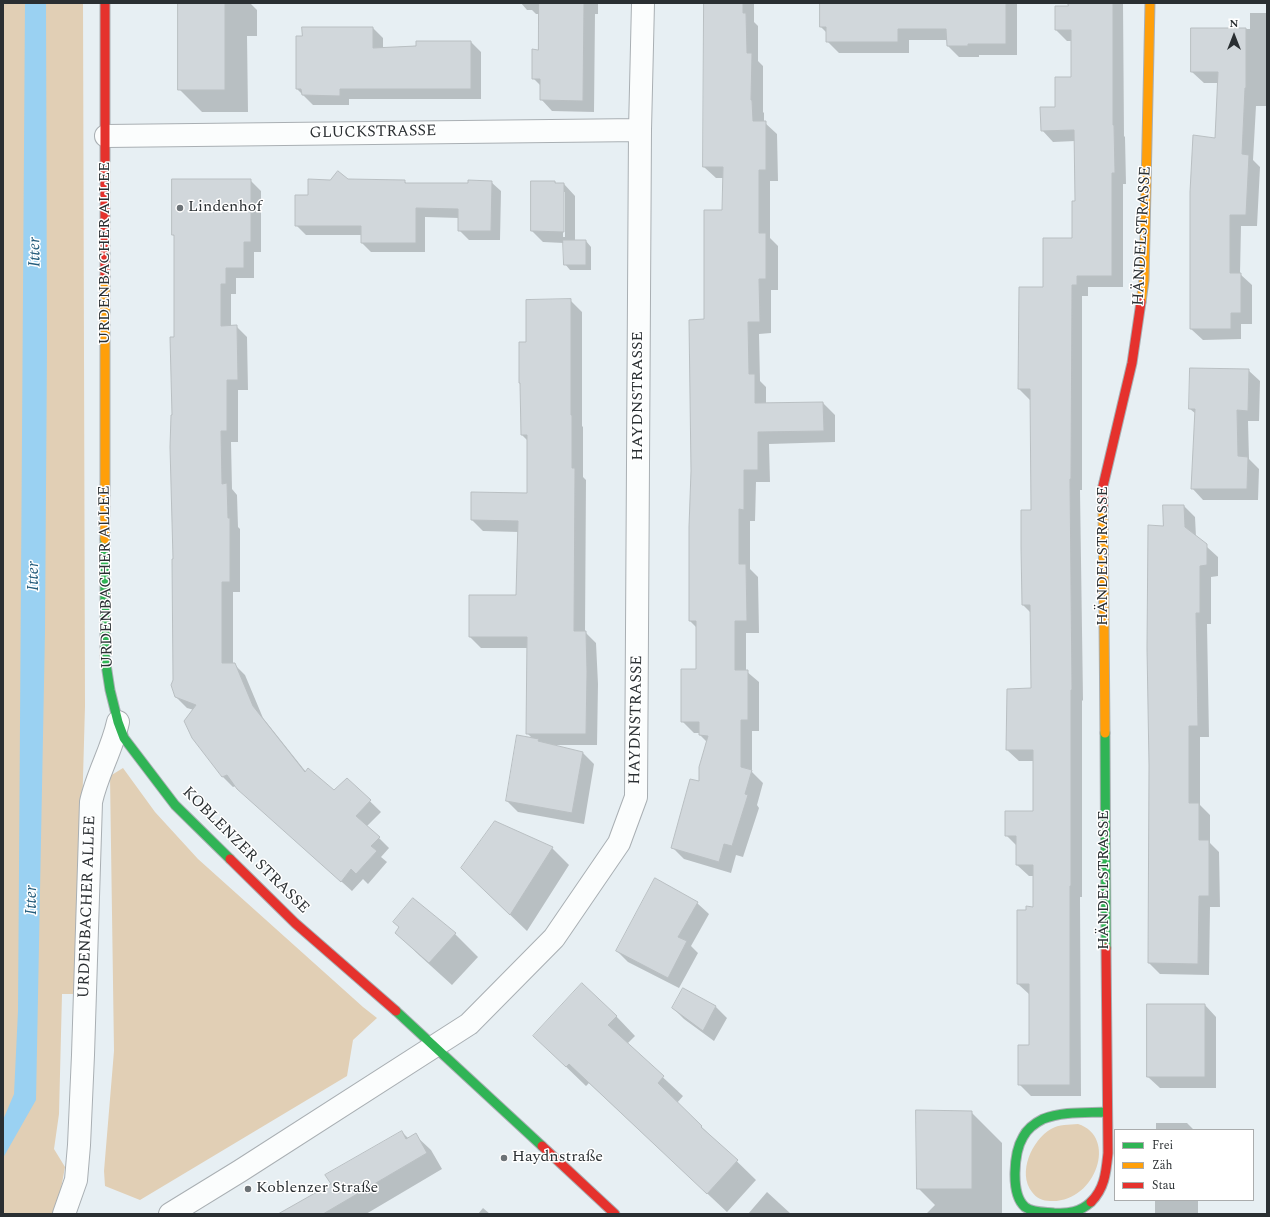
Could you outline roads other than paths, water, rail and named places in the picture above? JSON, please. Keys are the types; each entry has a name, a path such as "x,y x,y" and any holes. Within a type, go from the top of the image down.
{"street":[{"name":"URDENBACHER ALLEE","path":"64,1214 76,1180 80,1145 91,802 98,777 111,748 118,722 110,690 105,658 105,3"},
{"name":"HAYDNSTRASSE","path":"170,1214 240,1171 469,1024 554,938 619,843 636,797 642,3"},
{"name":"HÄNDELSTRASSE","path":"1107,1112 1052,1116 1030,1127 1019,1143 1016,1159 1019,1210 1045,1213 1066,1213 1077,1211 1086,1206 1104,1183 1108,1153 1103,486 1132,363 1144,280 1150,3"},
{"name":"GLUCKSTRASSE","path":"106,136 640,130"},
{"name":"KOBLENZER STRASSE","path":"118,722 124,738 175,805 295,923 434,1046 615,1214"}],"water":[{"name":"Itter","path":"25,3 46,3 47,347 45,631 36,1100 3,1158 3,1120 14,1094 18,1011"}],"place":[{"name":"Lindenhof","path":"180,208"},
{"name":"Haydnstraße","path":"504,1158"},
{"name":"Koblenzer Straße","path":"248,1189"}]}
